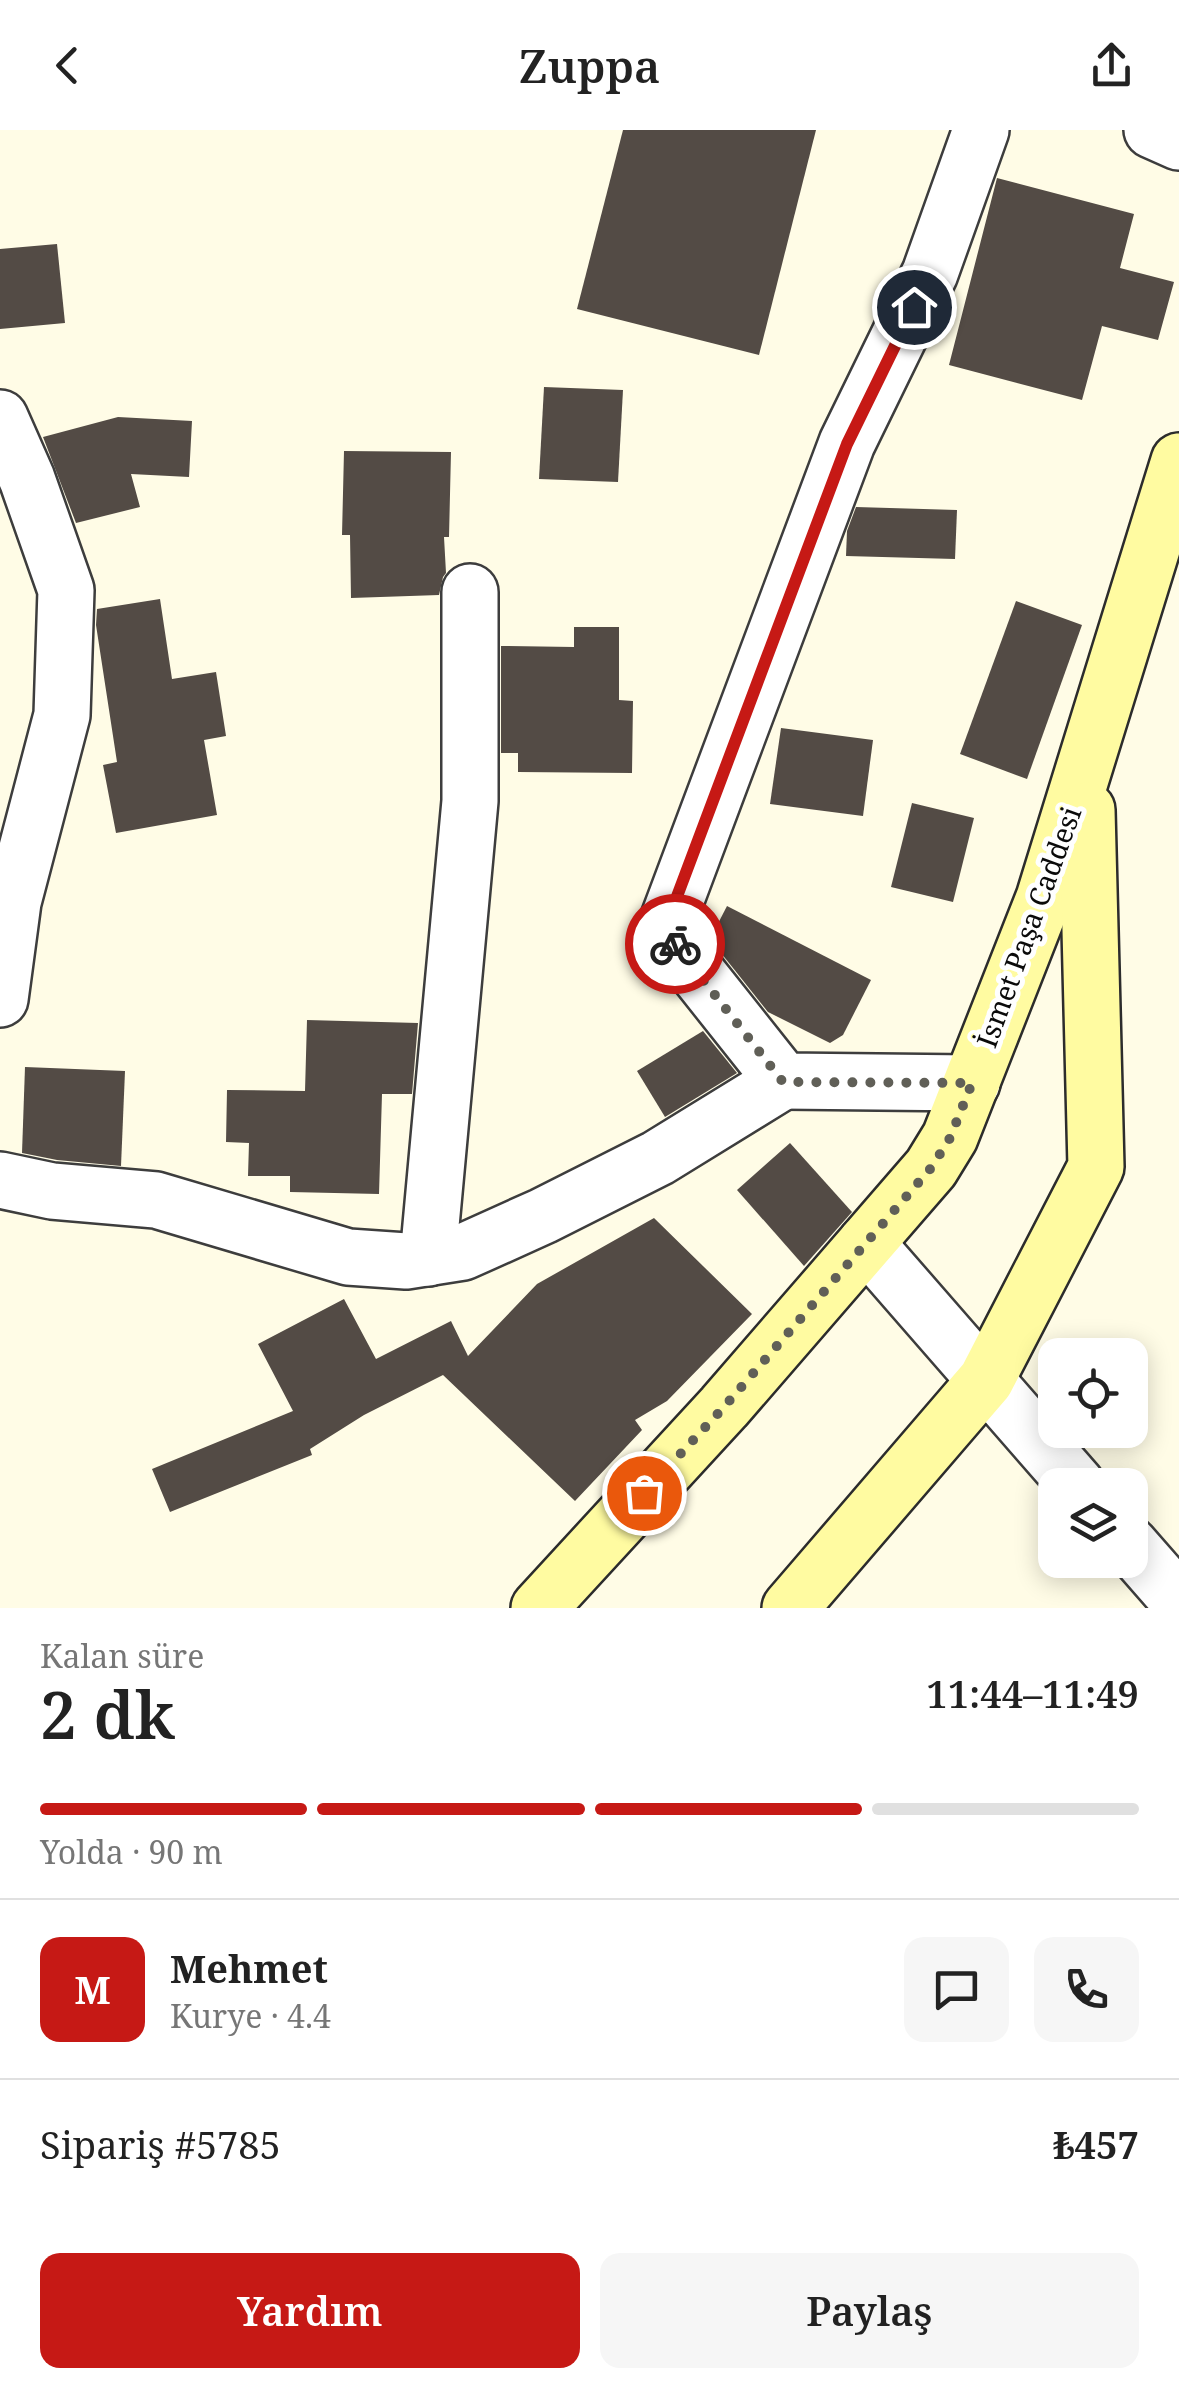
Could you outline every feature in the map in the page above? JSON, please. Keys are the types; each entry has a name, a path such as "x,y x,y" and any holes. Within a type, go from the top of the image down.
{"main road":[{"name":"İsmet Paşa Caddesi","path":"538,1608 724,1407 931,1168 950,1138 1044,898 1179,461"},
{"path":"790,1608 986,1380 1096,1166 1086,763"}],"street":[{"path":"783,1082 664,931 847,444 930,273 981,130"},
{"path":"1152,130 1179,142"},
{"path":"0,418 27,479 66,590 62,715 13,902 0,999"},
{"path":"428,1258 470,801 470,592"},
{"path":"0,1180 52,1191 156,1200 348,1257 406,1261 463,1252 543,1216 658,1158 783,1082 972,1083"},
{"path":"866,1243 1063,1468"},
{"path":"1148,1566 1179,1602"}],"building":[{"path":"623,130 816,130 759,355 577,309"},
{"path":"997,178 1134,214 1120,268 1174,282 1158,340 1102,326 1082,400 949,365"},
{"path":"57,244 65,323 0,329 0,249"},
{"path":"544,387 623,390 618,482 539,479"},
{"path":"118,417 192,421 189,477 131,474 140,507 76,523 43,437"},
{"path":"344,451 451,452 449,537 444,537 446,573 439,595 351,598 350,535 342,535"},
{"path":"856,507 957,510 955,559 846,556 847,531"},
{"path":"160,599 172,679 216,672 226,736 204,740 217,815 116,833 103,765 117,762 96,625 97,609"},
{"path":"1016,601 1082,625 1027,779 960,754"},
{"path":"574,627 619,627 619,700 633,701 632,773 518,772 518,753 501,753 501,646 574,647"},
{"path":"781,728 873,740 863,816 770,804"},
{"path":"912,803 974,818 953,902 891,887"},
{"path":"727,906 871,980 843,1035 830,1043 768,1012 710,939"},
{"path":"307,1020 418,1023 412,1094 382,1094 379,1194 290,1192 290,1176 248,1176 249,1143 226,1142 227,1090 305,1091"},
{"path":"703,1031 737,1073 665,1117 637,1071"},
{"path":"25,1067 125,1071 121,1166 22,1153"},
{"path":"790,1143 852,1212 804,1266 737,1190"},
{"path":"654,1218 752,1314 667,1401 635,1420 642,1430 575,1501 443,1375 364,1415 310,1449 312,1455 170,1512 152,1469 293,1411 258,1344 344,1299 376,1359 451,1321 468,1356 537,1284"}],"way so far":[{"path":"644,1493 724,1407 931,1168 950,1138 972,1083 783,1082 675,944"}],"route":[{"path":"675,944 664,931 847,444 914,307"}]}
